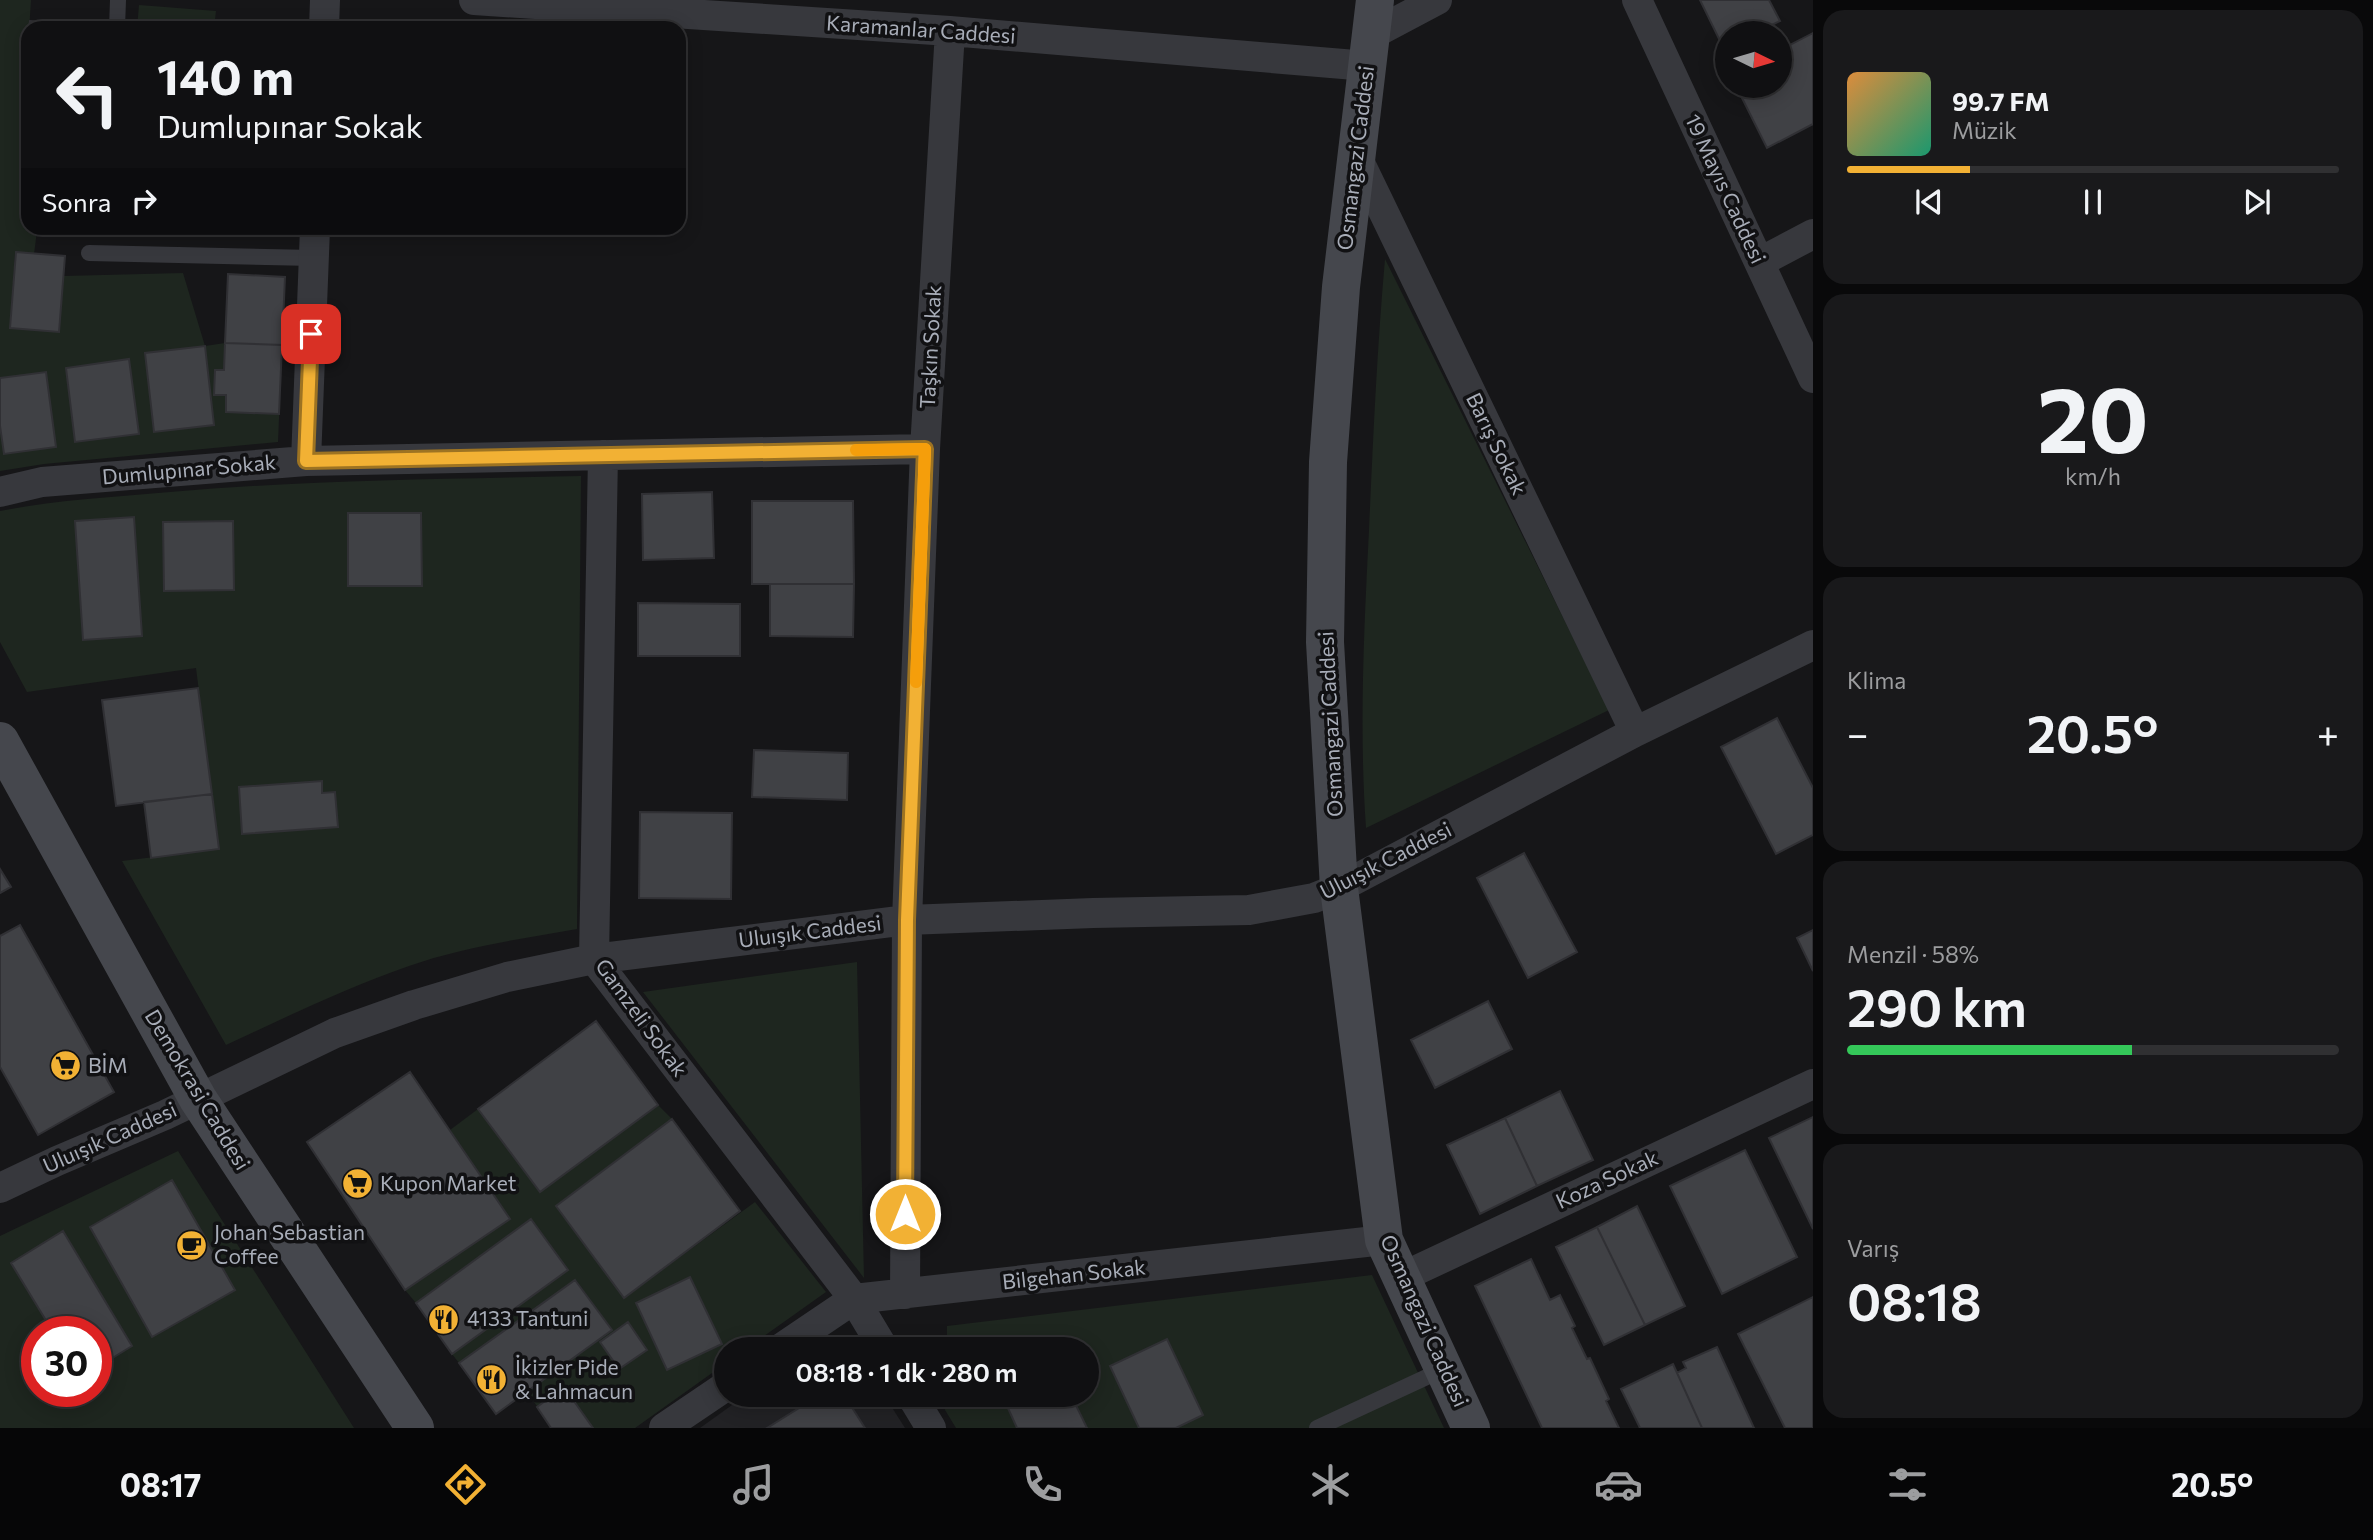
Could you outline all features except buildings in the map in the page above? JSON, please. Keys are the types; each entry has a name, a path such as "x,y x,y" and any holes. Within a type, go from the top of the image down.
{"street":[{"path":"324,21 325,0"},
{"name":"Karamanlar Caddesi","path":"474,0 706,8 950,31 1371,34"},
{"path":"1371,34 1437,0"},
{"name":"19 Mayıs Caddesi","path":"1637,0 1813,378"},
{"name":"Taşkın Sokak","path":"905,1294 907,920 925,449 950,31"},
{"name":"Osmangazi Caddesi","path":"1371,34 1334,358 1328,462 1325,642 1339,888 1384,1240 1471,1428"},
{"name":"Barış Sokak","path":"1357,157 1635,732"},
{"path":"1760,262 1813,234"},
{"path":"306,461 316,235"},
{"name":"Dumlupınar Sokak","path":"0,492 42,482 306,461 925,449"},
{"name":"Gamzeli Sokak","path":"603,455 594,959 854,1298 877,1337"},
{"name":"Uluışık Caddesi","path":"0,1188 198,1099 335,1033 414,1005 507,977 594,959 907,920 1249,910 1296,903 1339,888 1635,732 1813,645"},
{"name":"Demokrasi Caddesi","path":"0,741 198,1099 415,1428"},
{"name":"Koza Sokak","path":"1402,1277 1813,1084"},
{"name":"Bilgehan Sokak","path":"854,1298 1384,1240"},
{"path":"797,1337 854,1298"},
{"path":"664,1428 714,1394"},
{"path":"918,1407 931,1428"}],"lane":[{"path":"117,21 118,0"},
{"path":"89,253 314,258"},
{"path":"1317,1428 1444,1369"}],"shaded area":[{"path":"0,0 31,0 30,21 21,21 21,235 36,235 34,254 15,253 10,328 59,332 64,276 183,273 205,346 225,343 228,274 285,277 278,442 44,464 0,471"},
{"path":"139,5 216,11 215,21 138,21"},
{"path":"196,235 275,235 275,237"},
{"path":"1385,259 1609,710 1366,828 1363,754 1364,642"},
{"path":"581,476 577,929 429,959 339,993 226,1045 122,861 219,849 196,668 27,692 0,642 0,511 85,499 221,488"},
{"path":"857,962 864,1278 643,992"},
{"path":"658,1105 672,1119 556,1206 624,1298 755,1202 826,1292 763,1337 714,1337 714,1372 635,1428 551,1428 527,1391 612,1330 576,1280 459,1363 452,1354 568,1270 531,1219 416,1303 405,1290 510,1219 450,1130 478,1109 540,1192"},
{"path":"178,1151 354,1428 0,1428 0,1236"},
{"path":"1372,1275 1444,1428 956,1428 945,1407 1099,1407 1099,1337 947,1337 947,1326"},
{"path":"729,1407 892,1407 905,1428 700,1428"}],"slow traffic":[{"path":"856,450 925,449 916,682"}],"place":[{"name":"BİM","path":"65,1066"},
{"name":"Kupon Market","path":"357,1184"},
{"name":"Johan Sebastian Coffee","path":"191,1245"},
{"name":"4133 Tantuni","path":"444,1319"},
{"name":"İkizler Pide & Lahmacun","path":"492,1380"}],"route":[{"path":"311,334 306,461 925,449 907,920 905,1214"}]}
